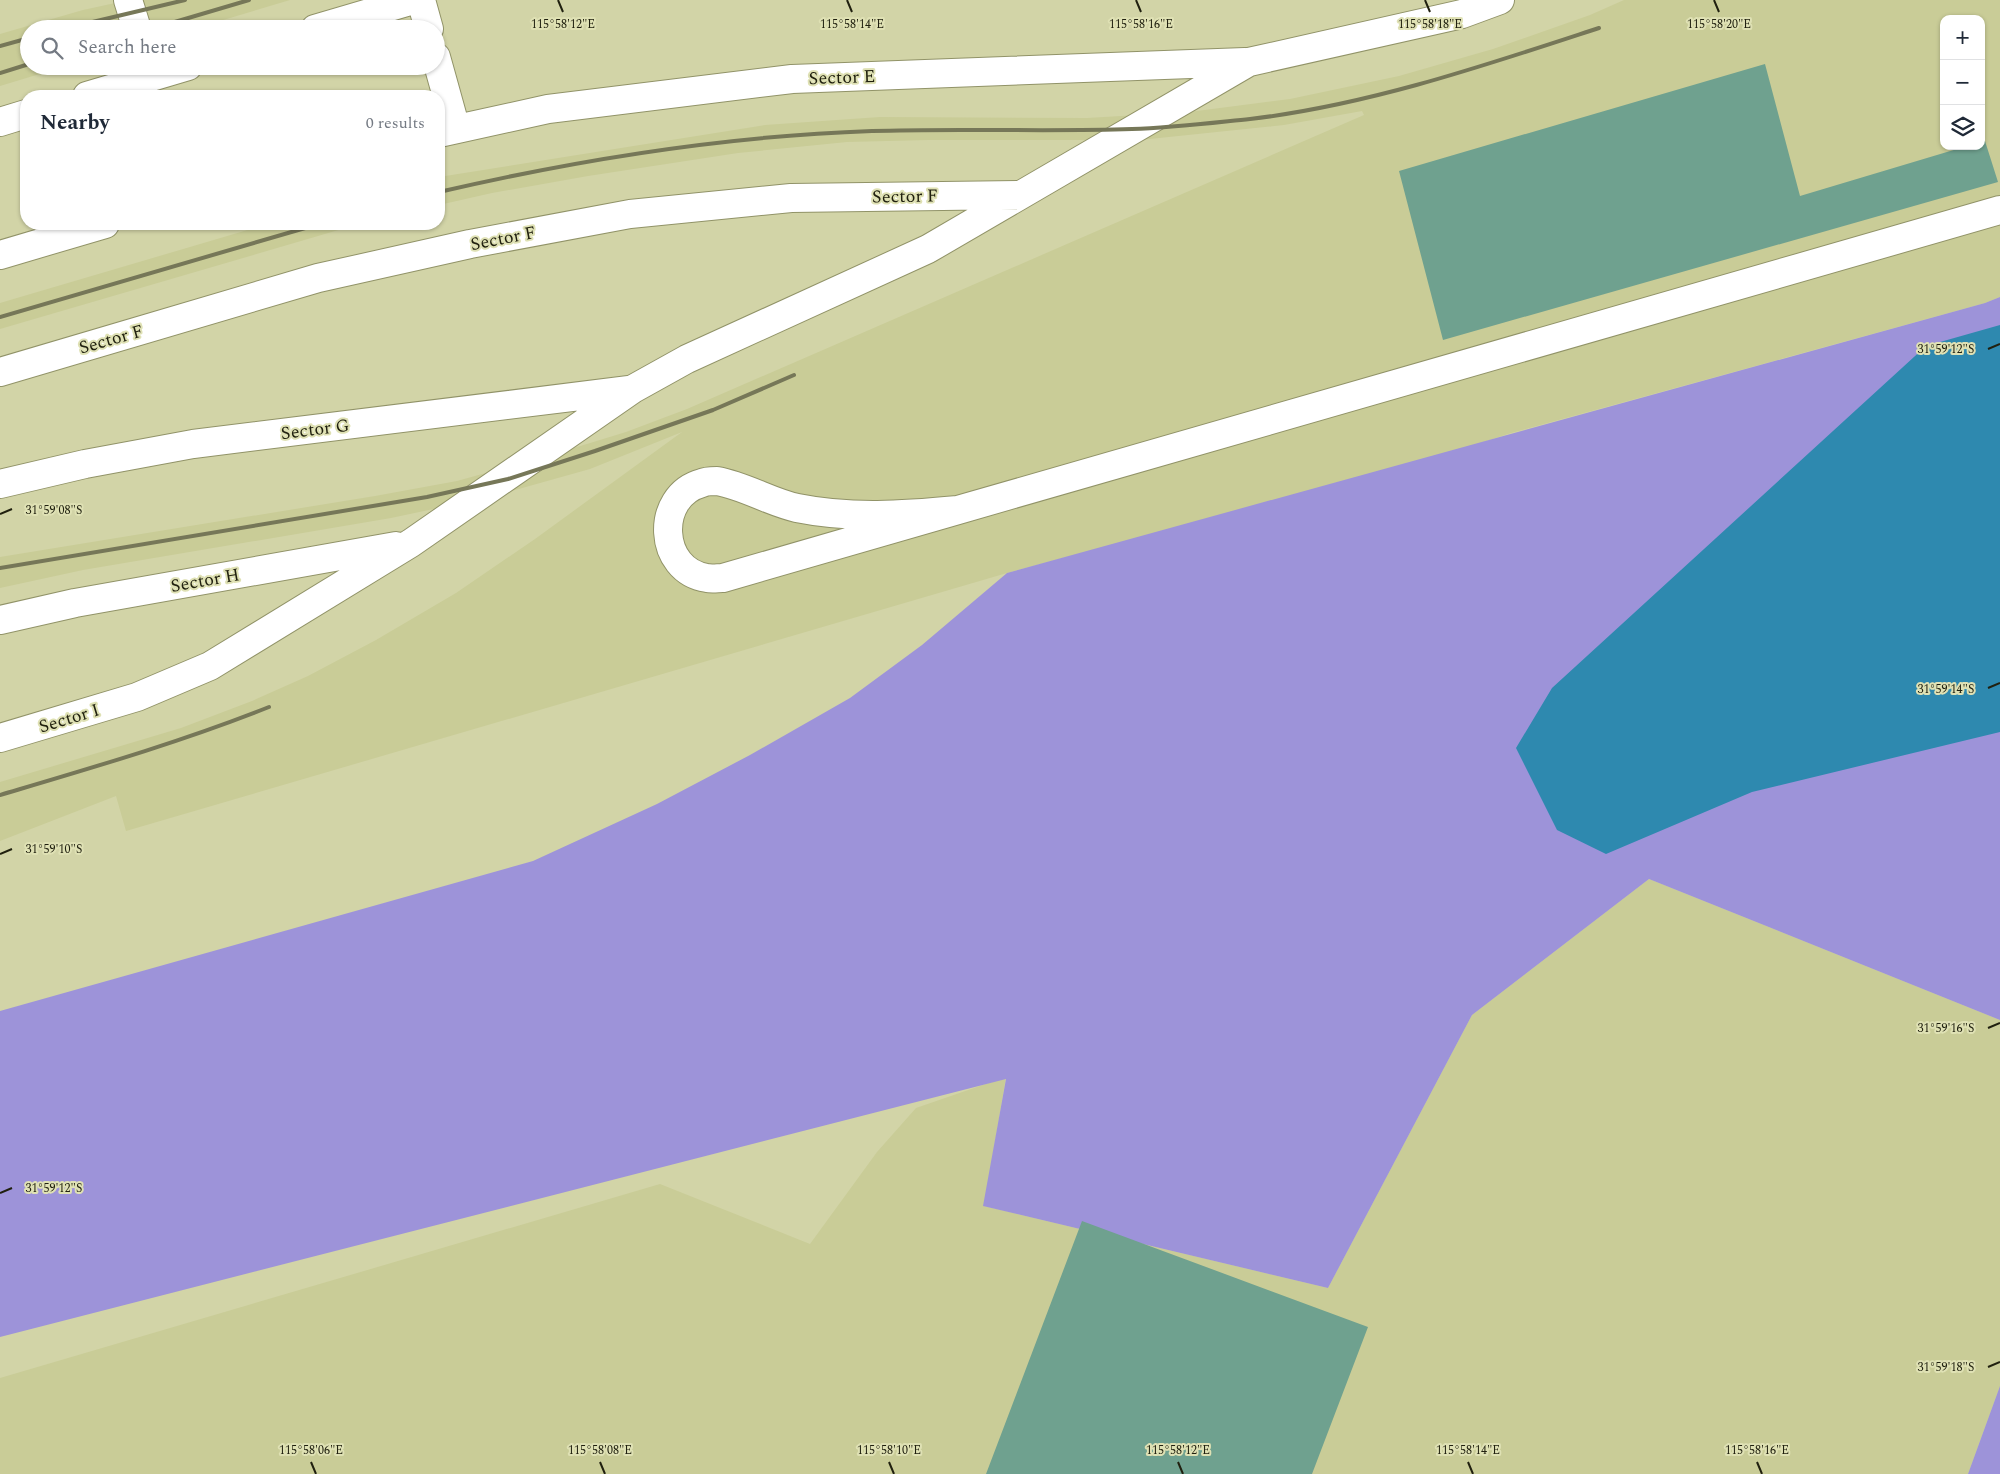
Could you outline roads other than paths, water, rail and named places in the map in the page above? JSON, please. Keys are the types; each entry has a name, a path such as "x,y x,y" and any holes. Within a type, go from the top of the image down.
{"lane":[{"path":"128,0 134,20"},
{"path":"345,20 413,0"},
{"path":"421,0 427,20"},
{"path":"1249,62 1462,14 1500,0"},
{"name":"Sector E","path":"447,131 548,109 792,79 1249,62"},
{"name":"Sector I","path":"0,738 137,697 210,666 411,543 633,389 687,359 928,249 1249,62"},
{"path":"103,90 142,75"},
{"path":"439,75 441,90"},
{"path":"0,122 20,116"},
{"path":"445,118 447,131"},
{"name":"Sector F","path":"0,372 318,278 470,244 630,214 790,198 1021,195"},
{"path":"958,510 880,516 835,514 795,508 733,484 717,481 701,483 686,490 675,502 668,516 667,534 670,548 678,562 691,572 707,578 723,578 2000,210"},
{"path":"0,254 84,230"},
{"name":"Sector G","path":"0,484 85,464 193,444 633,389"},
{"name":"Sector H","path":"0,620 75,602 411,543"}],"water":[{"path":"2000,325 2000,732 1752,792 1606,854 1557,830 1516,748 1552,688 1926,346"}],"railway":[{"path":"101,20 185,0"},
{"path":"181,20 249,0"},
{"path":"445,191 546,169 654,151 763,138 904,130 1147,128 1295,113 1383,94 1427,82 1599,28"},
{"path":"0,46 20,40"},
{"path":"0,73 20,67"},
{"path":"0,317 298,230"},
{"path":"0,568 427,497 508,479 713,410 794,375"},
{"path":"0,795 102,765 269,707"}]}
